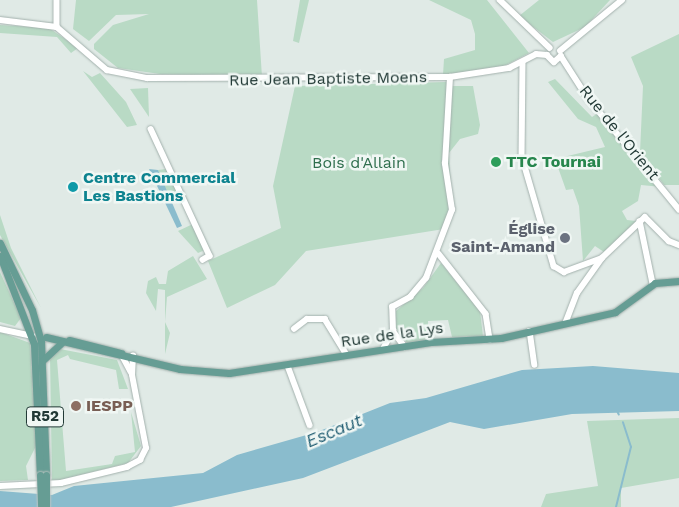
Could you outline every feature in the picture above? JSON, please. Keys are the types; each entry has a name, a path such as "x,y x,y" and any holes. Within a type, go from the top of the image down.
{"main road":[{"name":"R52","path":"0,243 40,336 43,360 43,475 41,507"},
{"name":"R52","path":"0,256 40,336 43,475 46,507"},
{"path":"653,284 679,280"},
{"name":"Rue de la Lys","path":"40,336 210,372 288,366 384,349 490,340 565,324 621,310 653,284"},
{"name":"Rue de la Lys","path":"40,336 61,343 121,353"},
{"path":"43,360 61,343"}],"street":[{"path":"0,20 57,27 57,0"},
{"path":"500,0 550,48 560,54"},
{"path":"550,48 546,55 554,62 560,54 622,0"},
{"name":"Rue Jean Baptiste Moens","path":"57,27 107,70 147,78 231,81 450,77 523,63 536,54 546,55"},
{"name":"Rue de l'Orient","path":"560,54 588,98 679,209"},
{"path":"523,63 522,156 558,271 602,258"},
{"path":"439,254 452,210 445,164 450,77"},
{"path":"151,129 210,256 203,260"},
{"path":"565,324 578,293 602,258 640,221 648,217 668,241 679,245"},
{"path":"640,221 653,284"},
{"path":"384,349 393,331 392,307 410,297 433,266 432,256 439,254"},
{"path":"439,254 486,314 490,340"},
{"path":"294,329 308,319 325,319 347,355"},
{"path":"0,329 40,336"},
{"path":"393,331 405,347"},
{"path":"530,331 535,365"},
{"path":"121,353 132,375"},
{"path":"0,486 61,483 127,467 144,454 132,375 133,356"},
{"path":"132,375 146,359"},
{"path":"288,366 310,425"}],"green space":[{"path":"76,0 257,0 262,77 160,74 118,68 94,49 94,44 113,25 149,14 116,15 89,41 73,29"},
{"path":"300,0 309,0 299,43 293,41"},
{"path":"429,0 487,0 529,53 502,67 443,75 444,59 475,50 475,34 471,20"},
{"path":"539,0 610,0 585,27 553,42 519,16"},
{"path":"0,25 49,28 78,48 71,53 57,37 0,33"},
{"path":"679,34 679,185 664,185 640,152 643,86 631,57"},
{"path":"83,71 92,77 100,73 126,102 137,125 127,127"},
{"path":"555,79 592,117 598,113 662,187 641,185 638,201 622,211 627,220 636,221 611,247 604,252 595,246 583,261 579,206 573,189 566,190 555,159 605,147 596,127 578,119 548,82"},
{"name":"Bois d'Allain","path":"446,82 450,86 473,86 480,125 478,134 460,139 449,153 452,210 444,229 306,251 275,285 227,308 208,261 281,228 273,186 295,86"},
{"path":"148,88 149,117 130,89"},
{"path":"166,169 181,198 170,202 158,170"},
{"path":"0,215 11,248 41,308 0,235"},
{"path":"193,224 205,250 198,253 178,231"},
{"path":"193,256 207,279 167,297 165,322 165,290 158,289 156,311 146,293 148,281 156,277 159,284 166,284 168,271"},
{"path":"441,263 480,311 483,336 452,337 448,320 428,321 429,339 407,343 394,325 396,311 423,288"},
{"path":"0,272 21,318 15,326 0,322"},
{"path":"165,322 170,333 165,354"},
{"path":"0,332 30,343 36,446 26,466 28,480 0,481"},
{"path":"60,349 117,360 128,389 119,389 116,370 70,359 68,355 57,360 66,471 112,464 115,456 135,452 131,412 141,446 128,463 52,482 50,356"},
{"path":"679,418 679,478 621,488 621,507 541,507 546,494 598,486 587,421"}],"water":[{"path":"149,169 158,170 182,226 177,228"},
{"name":"Escaut","path":"593,366 679,373 679,411 572,414 484,429 450,422 303,478 171,507 0,507 0,491 52,495 74,486 203,473 237,455 317,432 390,403 426,398 522,370"}],"waterway":[{"path":"617,411 619,415"},
{"path":"616,507 631,447 623,422"}],"place":[{"name":"TTC Tournai","path":"496,162"},
{"name":"Centre Commercial Les Bastions","path":"73,187"},
{"name":"Église Saint-Amand","path":"565,238"},
{"name":"IESPP","path":"76,406"}]}
